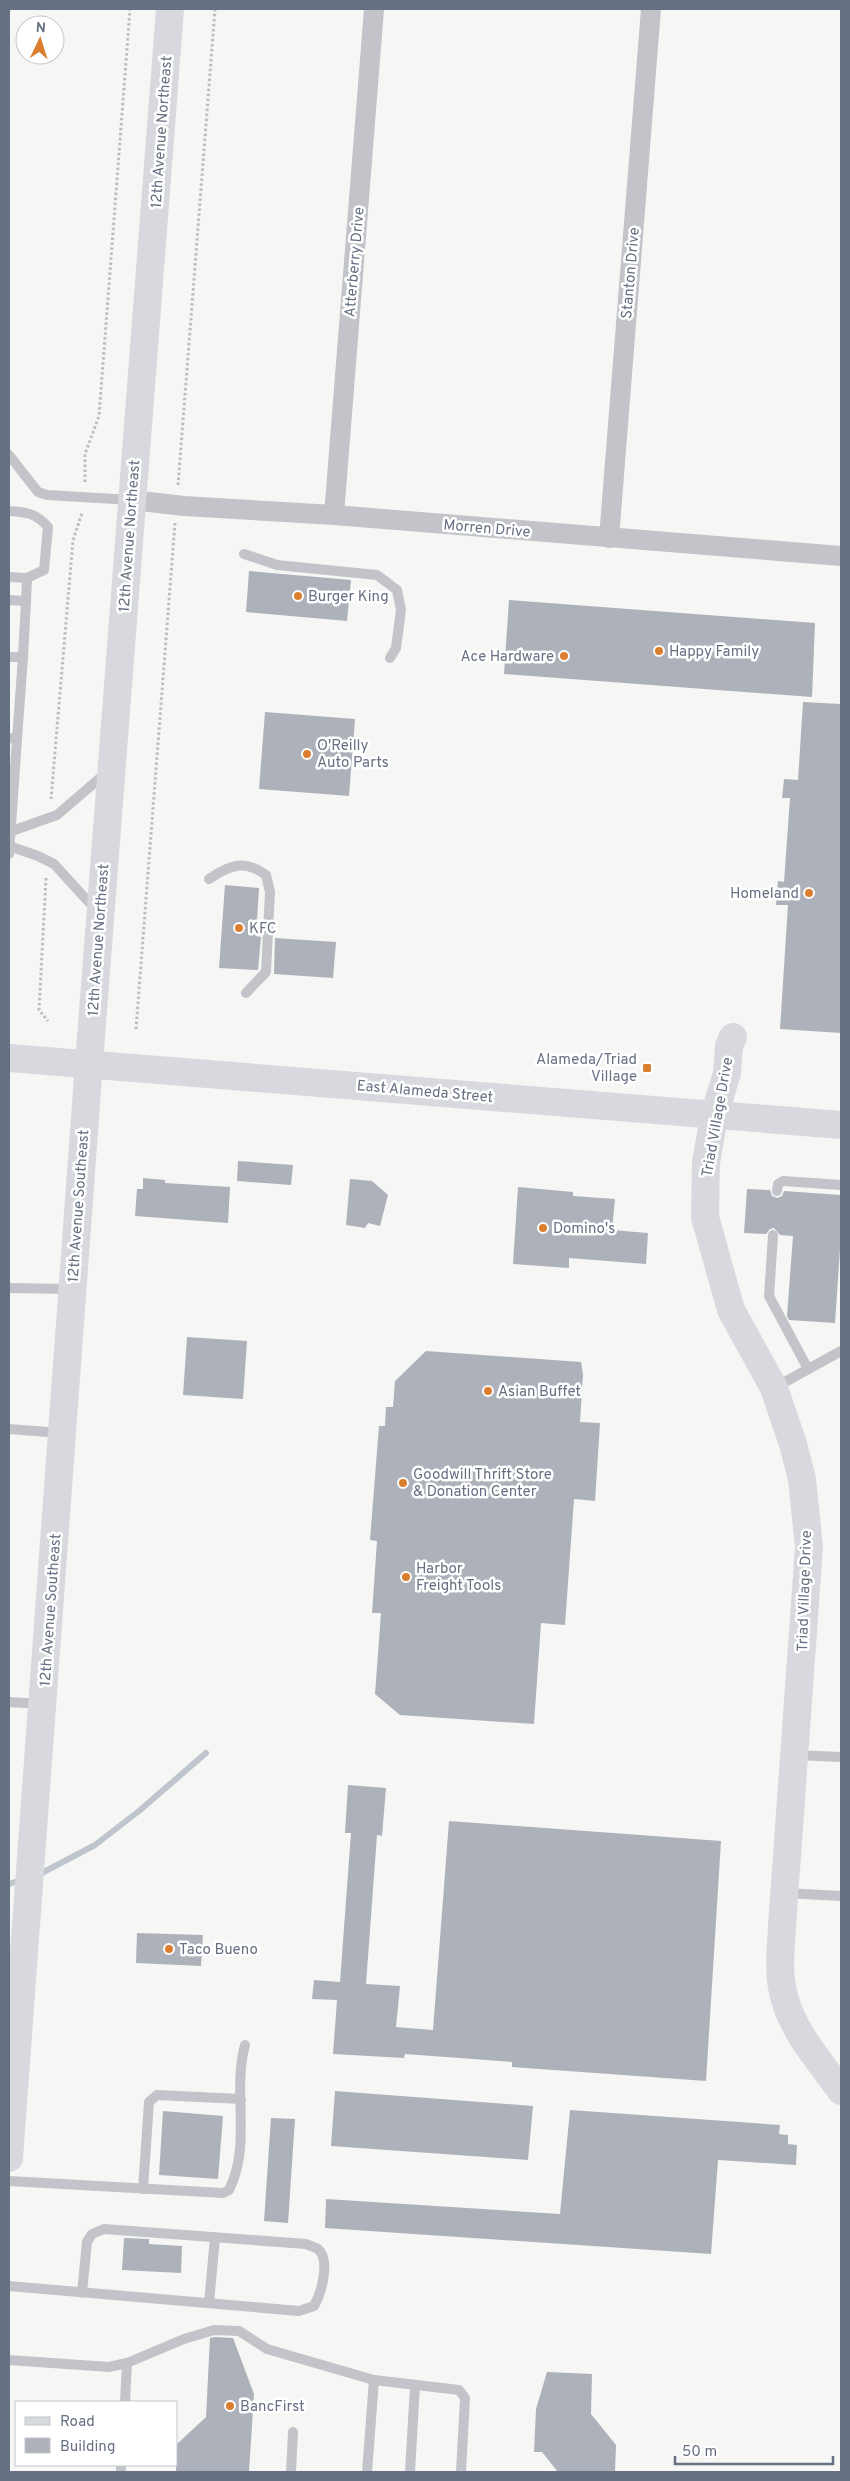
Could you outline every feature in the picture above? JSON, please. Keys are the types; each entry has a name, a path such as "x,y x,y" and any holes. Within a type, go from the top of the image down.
{"main road":[{"name":"12th Avenue Northeast","path":"89,1063 170,9"},
{"name":"Triad Village Drive","path":"733,1037 729,1046 727,1073 714,1116 706,1162 705,1217 731,1310 774,1388 793,1444 802,1479 809,1547 780,1968 783,1991 789,2013 798,2031 841,2091"},
{"name":"East Alameda Street","path":"9,1058 841,1125"},
{"name":"12th Avenue Southeast","path":"9,2158 11,2082 32,1863 89,1063"}],"street":[{"name":"Atterberry Drive","path":"334,515 374,9"},
{"name":"Stanton Drive","path":"609,538 651,9"},
{"name":"Morren Drive","path":"132,500 184,506 334,515 841,556"}],"lane":[{"path":"9,455 38,492 46,495 132,500"},
{"path":"9,510 30,512 41,519 48,527 44,570 27,578 9,577"},
{"path":"244,554 277,565 377,575 397,590 401,610 396,648 390,658"},
{"path":"9,854 13,738 22,658 27,578"},
{"path":"9,600 26,601"},
{"path":"9,657 22,658"},
{"path":"9,832 51,817 88,790 111,768"},
{"path":"9,846 47,861 61,870 100,915"},
{"path":"209,879 228,867 253,865 266,874 270,892 266,972 246,993"},
{"path":"777,1187 783,1181 841,1185"},
{"path":"773,1235 769,1296 808,1369"},
{"path":"9,1288 73,1289"},
{"path":"774,1388 841,1351"},
{"path":"9,1429 62,1433"},
{"path":"9,1702 43,1704"},
{"path":"794,1754 841,1757"},
{"path":"784,1893 841,1896"},
{"path":"9,2181 223,2194 229,2190 238,2164 242,2129 240,2063 245,2045"},
{"path":"144,2189 149,2102 157,2095 241,2099"},
{"path":"9,2286 299,2311 314,2306 322,2292 324,2259 318,2249 306,2244 104,2229 92,2234 86,2242 82,2292"},
{"path":"209,2303 215,2238"},
{"path":"9,2360 109,2367 127,2363 184,2339 214,2330 239,2331 267,2349 374,2380 459,2390 465,2398 461,2472"},
{"path":"125,2401 127,2363"},
{"path":"368,2472 374,2380"},
{"path":"410,2472 415,2386"},
{"path":"291,2472 293,2432"}],"path":[{"path":"51,817 73,540 83,508 86,454 99,416 130,9"},
{"path":"47,861 39,1010 48,1021"}],"building":[{"name":"Burger King","path":"249,571 351,580 347,621 246,612"},
{"path":"509,600 815,623 812,697 504,674"},
{"name":"Homeland","path":"803,702 841,704 841,1033 780,1029 788,905 776,905 778,881 784,882 790,798 782,798 784,779 798,780"},
{"name":"O'Reilly Auto Parts","path":"265,712 355,719 349,796 259,789"},
{"name":"KFC","path":"225,885 259,888 256,936 261,937 258,970 219,968"},
{"path":"275,938 336,942 333,978 274,974"},
{"path":"238,1161 293,1165 291,1185 237,1181"},
{"path":"143,1178 165,1180 165,1183 230,1187 228,1223 135,1216 137,1189 143,1189"},
{"path":"350,1179 372,1181 388,1195 380,1226 368,1223 365,1228 346,1225"},
{"path":"518,1187 573,1192 573,1196 615,1199 612,1230 648,1233 646,1264 569,1258 569,1268 513,1264"},
{"path":"747,1189 770,1190 772,1196 777,1198 782,1196 784,1191 841,1195 841,1235 835,1323 789,1320 787,1316 793,1236 780,1235 774,1228 770,1229 766,1234 744,1233"},
{"path":"187,1337 247,1341 243,1399 183,1395"},
{"path":"426,1351 581,1362 583,1374 580,1422 600,1423 595,1501 574,1499 565,1625 541,1623 534,1724 400,1715 375,1694 381,1613 372,1613 377,1541 370,1540 379,1426 385,1426 386,1407 393,1407 395,1381"},
{"path":"348,1785 386,1788 382,1836 377,1835 366,1984 400,1986 396,2027 433,2030 449,1821 721,1841 706,2081 512,2067 512,2062 405,2054 404,2058 333,2054 337,2000 312,1999 314,1980 340,1982 351,1833 345,1833"},
{"name":"Taco Bueno","path":"137,1933 203,1935 201,1966 136,1963"},
{"path":"335,2091 533,2106 528,2160 331,2146"},
{"path":"570,2110 780,2125 779,2134 788,2135 788,2144 797,2145 796,2165 718,2160 711,2254 325,2228 326,2199 560,2214"},
{"path":"163,2111 223,2116 218,2179 159,2175"},
{"path":"271,2118 295,2119 288,2223 264,2221"},
{"path":"124,2238 149,2239 149,2244 182,2246 181,2273 122,2270"},
{"name":"BancFirst","path":"210,2338 233,2338 254,2394 249,2472 176,2472 176,2466 178,2466 178,2443 206,2417"},
{"path":"547,2372 592,2374 591,2414 616,2445 615,2472 558,2472 542,2452 534,2452 536,2409"}],"waterway":[{"path":"38,1875 95,1845 139,1811 206,1753"},
{"path":"9,1884 21,1880"}],"place":[{"name":"Burger King","path":"298,596"},
{"name":"Happy Family","path":"659,651"},
{"name":"Ace Hardware","path":"564,656"},
{"name":"O'Reilly Auto Parts","path":"307,754"},
{"name":"Homeland","path":"809,893"},
{"name":"KFC","path":"239,928"},
{"name":"Alameda/Triad Village","path":"647,1068"},
{"name":"Domino's","path":"543,1228"},
{"name":"Asian Buffet","path":"488,1391"},
{"name":"Goodwill Thrift Store & Donation Center","path":"403,1483"},
{"name":"Harbor Freight Tools","path":"406,1577"},
{"name":"Taco Bueno","path":"169,1949"},
{"name":"BancFirst","path":"230,2406"}]}
